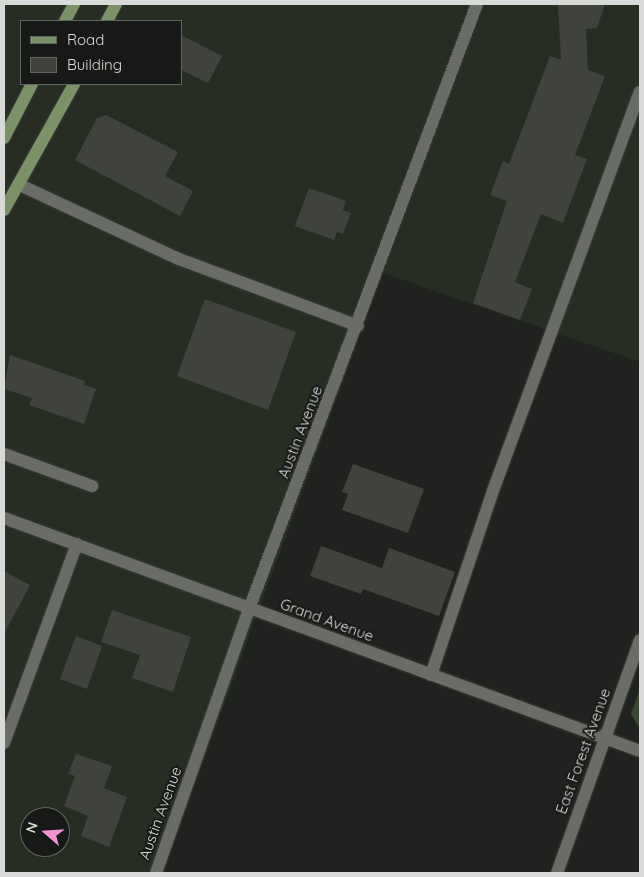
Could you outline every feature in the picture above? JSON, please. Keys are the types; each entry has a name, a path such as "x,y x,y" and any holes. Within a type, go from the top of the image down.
{"main road":[{"path":"66,20 74,4"},
{"path":"108,20 116,4"},
{"path":"5,131 31,85"},
{"path":"4,210 20,185 73,85"}],"street":[{"name":"Austin Avenue","path":"156,873 250,609 358,326 477,4"},
{"path":"431,675 494,488 640,92"},
{"path":"20,185 179,259 358,326"},
{"path":"4,454 92,486"},
{"name":"Grand Avenue","path":"4,518 640,751"},
{"path":"4,743 77,544"},
{"name":"East Forest Avenue","path":"557,873 640,640"}],"shaded area":[{"path":"4,4 640,4 640,362 383,273 162,873 4,873"}],"green space":[{"path":"640,689 640,729 631,714"}],"building":[{"path":"558,4 605,4 597,28 586,29 588,70 605,76 575,155 587,159 563,223 541,214 515,282 532,289 520,320 473,303 507,201 490,195 503,161 509,164 550,56 561,60"},
{"path":"182,36 222,56 208,83 182,70"},
{"path":"106,115 178,152 165,176 193,191 180,216 75,160 97,118"},
{"path":"309,188 346,201 343,210 351,213 343,234 337,232 334,240 295,226"},
{"path":"205,299 296,332 268,410 177,376"},
{"path":"10,355 85,381 84,385 96,389 84,424 29,405 32,398 4,389"},
{"path":"353,464 424,489 408,533 342,510 348,494 342,492"},
{"path":"321,546 382,568 389,548 455,572 439,616 363,589 361,594 310,576"},
{"path":"4,571 30,585 4,634"},
{"path":"112,610 191,637 173,692 132,678 140,655 101,642"},
{"path":"76,636 102,646 87,689 60,679"},
{"path":"76,754 112,766 104,788 127,797 109,847 81,836 88,816 64,806 75,776 68,774"}]}
